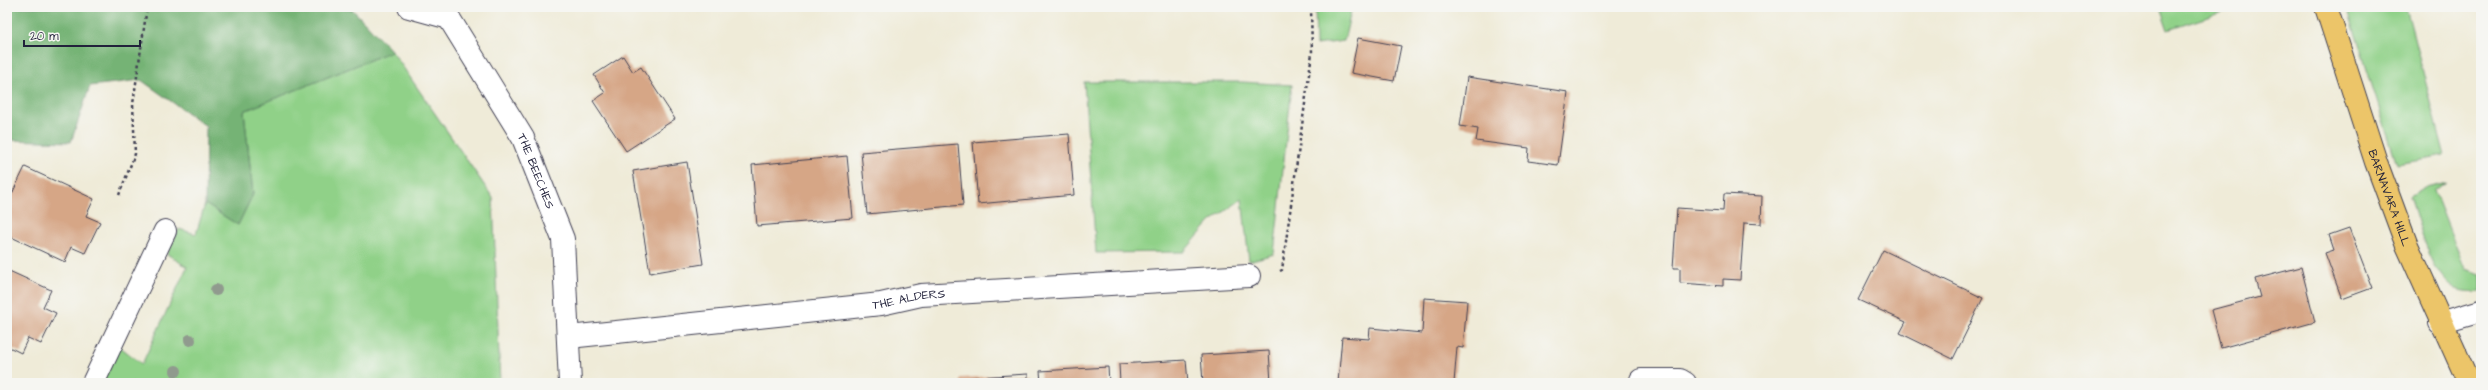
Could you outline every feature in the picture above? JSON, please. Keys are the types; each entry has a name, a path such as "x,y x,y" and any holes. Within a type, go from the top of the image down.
{"main road":[{"name":"BARNAVARA HILL","path":"2326,7 2384,182 2406,243 2440,323 2469,383"}],"street":[{"name":"THE BEECHES","path":"409,7 456,13 523,138 563,239 569,337 570,383"},
{"path":"93,383 165,231"},
{"name":"THE ALDERS","path":"569,337 881,304 921,295 1248,276"},
{"path":"2440,323 2481,311"},
{"path":"1641,380 1680,380 1685,383"}],"path":[{"path":"119,195 135,154 133,104 147,7"},
{"path":"1248,276 1282,270 1312,53 1311,7"}],"green space":[{"path":"7,7 332,7 353,10 392,51 244,111 253,194 238,225 205,204 206,126 141,80 90,86 71,142 7,140"},
{"path":"1315,7 1352,7 1344,41 1316,45"},
{"path":"2160,7 2235,7 2235,8 2168,30"},
{"path":"2347,7 2406,7 2445,156 2397,164"},
{"path":"392,51 493,198 500,383 102,383 119,346 142,364 187,267 167,254 179,229 196,234 205,204 238,225 253,194 244,111"},
{"path":"1084,82 1242,82 1292,85 1274,254 1249,261 1242,199 1210,222 1184,252 1096,253"},
{"path":"2446,182 2434,191 2465,269 2481,274 2481,291 2471,292 2454,288 2438,271 2426,246 2410,197 2427,187"}],"building":[{"path":"966,7 1037,7 1037,9 966,9"},
{"path":"1358,38 1401,46 1394,81 1351,73"},
{"path":"623,56 633,72 641,67 675,119 626,151 593,101 605,93 594,75"},
{"path":"1467,77 1568,92 1558,165 1528,161 1529,148 1476,141 1478,129 1460,126"},
{"path":"1069,134 1074,195 978,204 973,142"},
{"path":"958,144 963,205 867,214 861,152"},
{"path":"847,156 853,218 757,226 752,165"},
{"path":"687,162 703,264 650,273 633,171"},
{"path":"25,167 94,199 86,216 100,222 85,253 71,247 65,262 7,235 7,204"},
{"path":"1724,194 1762,196 1761,224 1744,223 1740,280 1723,279 1723,286 1680,283 1680,268 1673,268 1677,208 1723,211"},
{"path":"2349,228 2372,288 2342,299 2325,253 2334,250 2329,235"},
{"path":"1883,250 1983,298 1953,359 1900,333 1906,322 1858,300"},
{"path":"2301,267 2315,322 2221,348 2211,310 2260,297 2255,279"},
{"path":"7,270 51,290 43,307 56,313 41,344 28,338 21,353 7,346"},
{"path":"1424,298 1467,301 1463,348 1457,347 1454,383 1338,383 1342,337 1369,339 1370,328 1422,333"},
{"path":"1269,351 1271,383 1203,383 1201,355"},
{"path":"1186,360 1188,383 1120,383 1119,364"},
{"path":"1108,367 1109,383 1041,383 1040,371"},
{"path":"1028,374 1028,383 960,383 960,378"}]}
